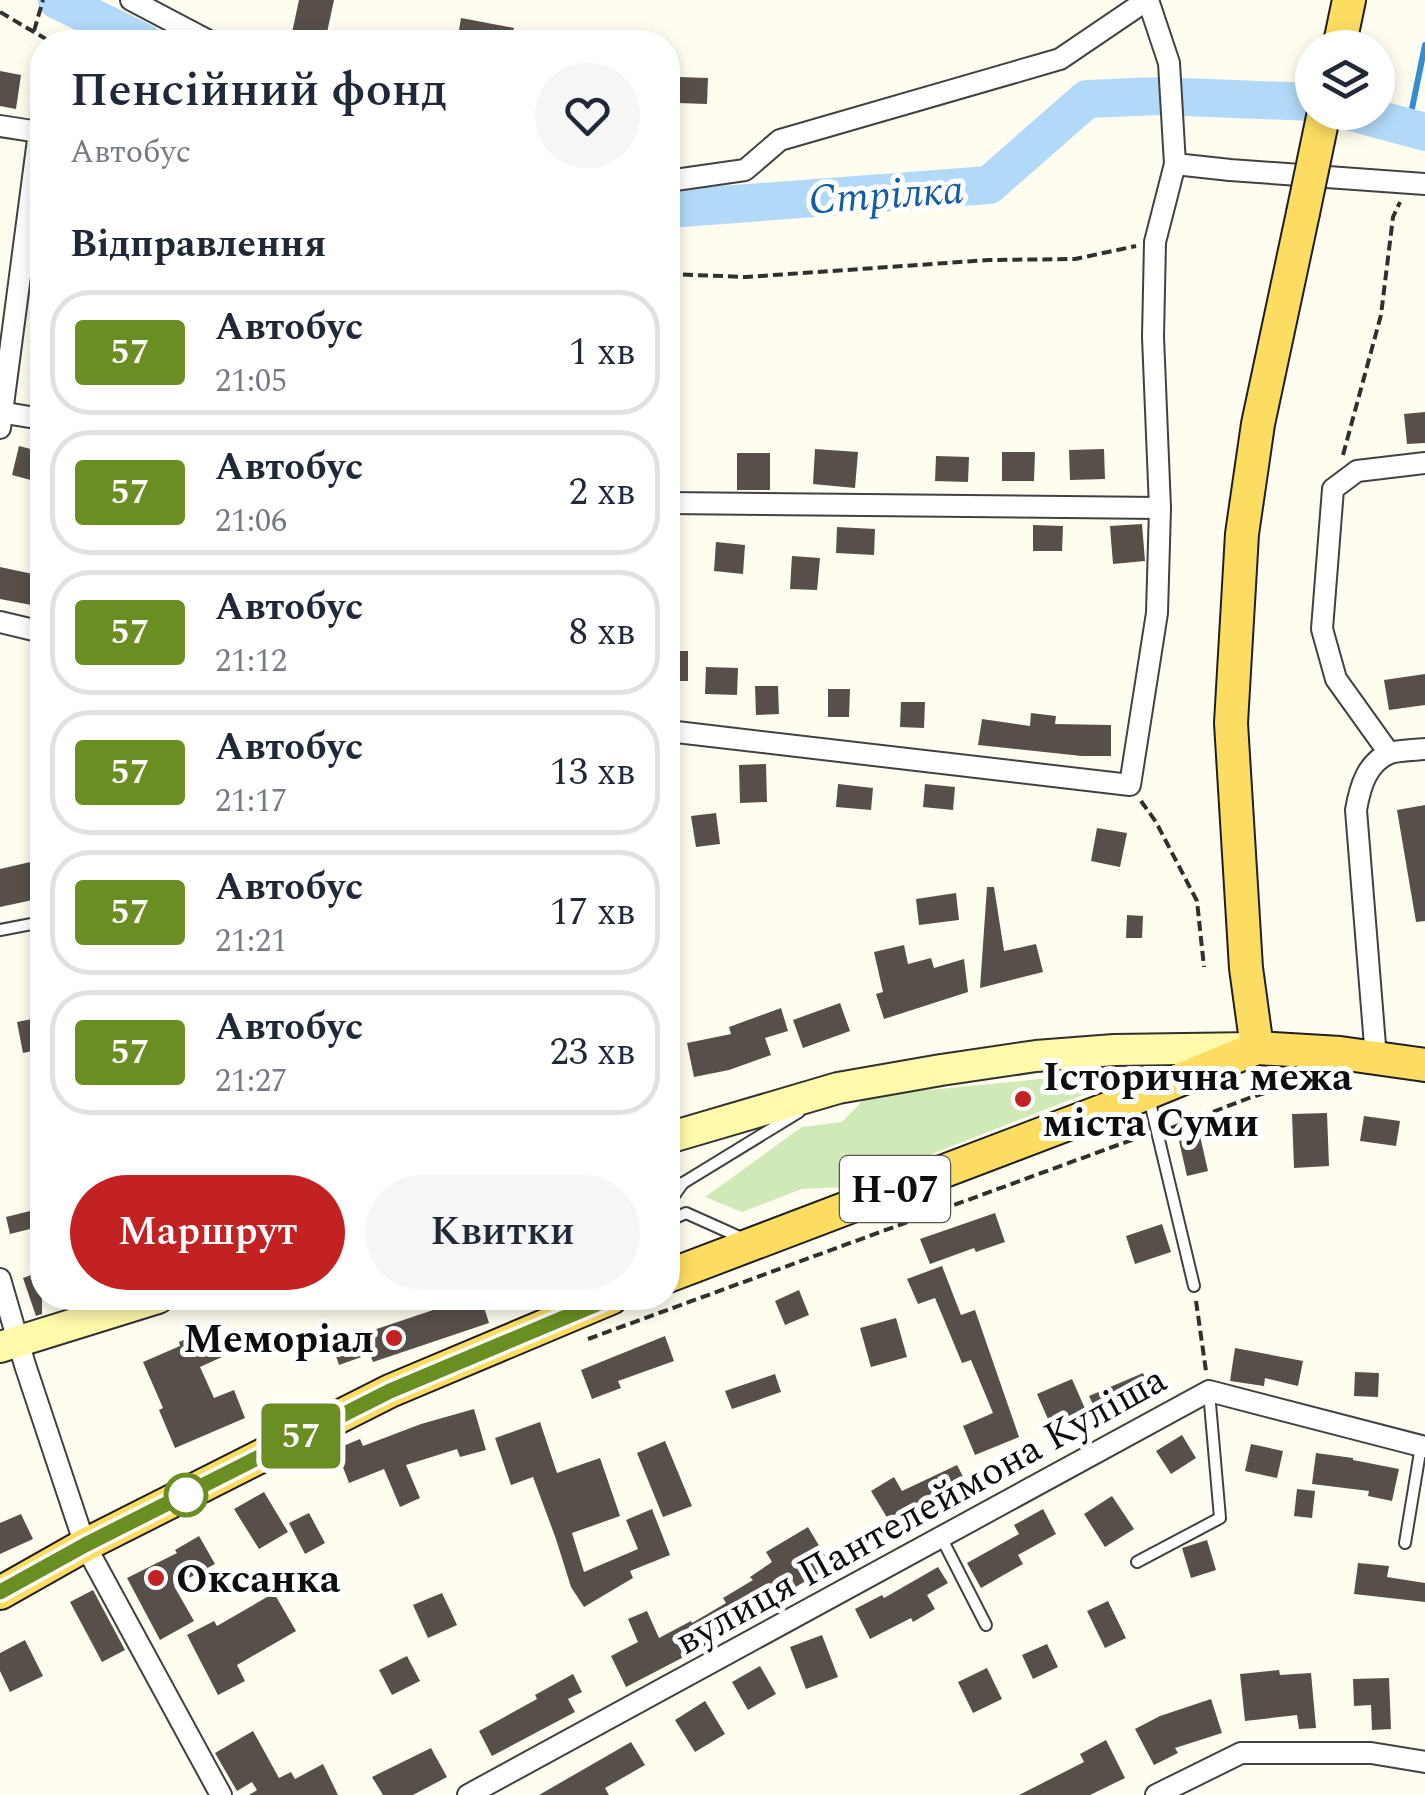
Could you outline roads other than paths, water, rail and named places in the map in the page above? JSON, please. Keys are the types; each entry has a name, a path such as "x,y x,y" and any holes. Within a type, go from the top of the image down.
{"main road":[{"path":"1342,30 1349,0"},
{"path":"680,1134 838,1088 1036,1056 1114,1050 1257,1048 1238,870 1232,704 1242,534 1258,424 1320,130"},
{"name":"Н-07","path":"680,1271 1257,1048 1340,1052 1425,1065"},
{"path":"1114,1050 1137,1065 1140,1083 1136,1098"},
{"path":"9,1344 119,1310"},
{"path":"0,1592 390,1391 575,1318"}],"street":[{"path":"131,0 188,30"},
{"path":"680,179 746,170 780,140 1060,58 1148,0 1169,63 1175,154 1155,242 1160,508 1157,613 1130,785 680,732"},
{"path":"0,126 30,127"},
{"path":"1175,154 1230,170 1417,184"},
{"path":"30,207 1,418 30,419"},
{"path":"1389,754 1336,679 1322,629 1333,489 1357,471 1425,463"},
{"path":"680,503 1160,508"},
{"path":"0,622 30,629"},
{"path":"1376,1058 1356,810 1368,770 1389,754 1425,749"},
{"path":"0,1279 9,1344 85,1545 221,1795"},
{"name":"вулиця Пантелеймона Куліша","path":"468,1795 491,1790 941,1536 1209,1391 1423,1447"},
{"path":"1156,1795 1182,1789 1241,1752 1371,1753 1425,1762"}],"lane":[{"path":"0,930 30,924"},
{"path":"680,1184 838,1088"},
{"path":"1136,1098 1158,1133 1194,1286"},
{"path":"680,1188 684,1182"},
{"path":"680,1212 754,1243"},
{"path":"680,1216 686,1214"},
{"path":"1137,1562 1220,1518 1209,1391"},
{"path":"1405,1543 1423,1447"},
{"path":"941,1536 986,1625"}],"waterway":[{"name":"Стрілка","path":"57,0 118,30"},
{"path":"1408,128 1425,45"},
{"name":"Стрілка","path":"680,208 989,185 1087,99 1159,96 1295,101"},
{"name":"Стрілка","path":"1395,124 1425,132"}],"place":[{"name":"Історична межа міста Суми","path":"1023,1099"},
{"name":"Меморіал","path":"394,1338"},
{"name":"Оксанка","path":"156,1578"}]}
